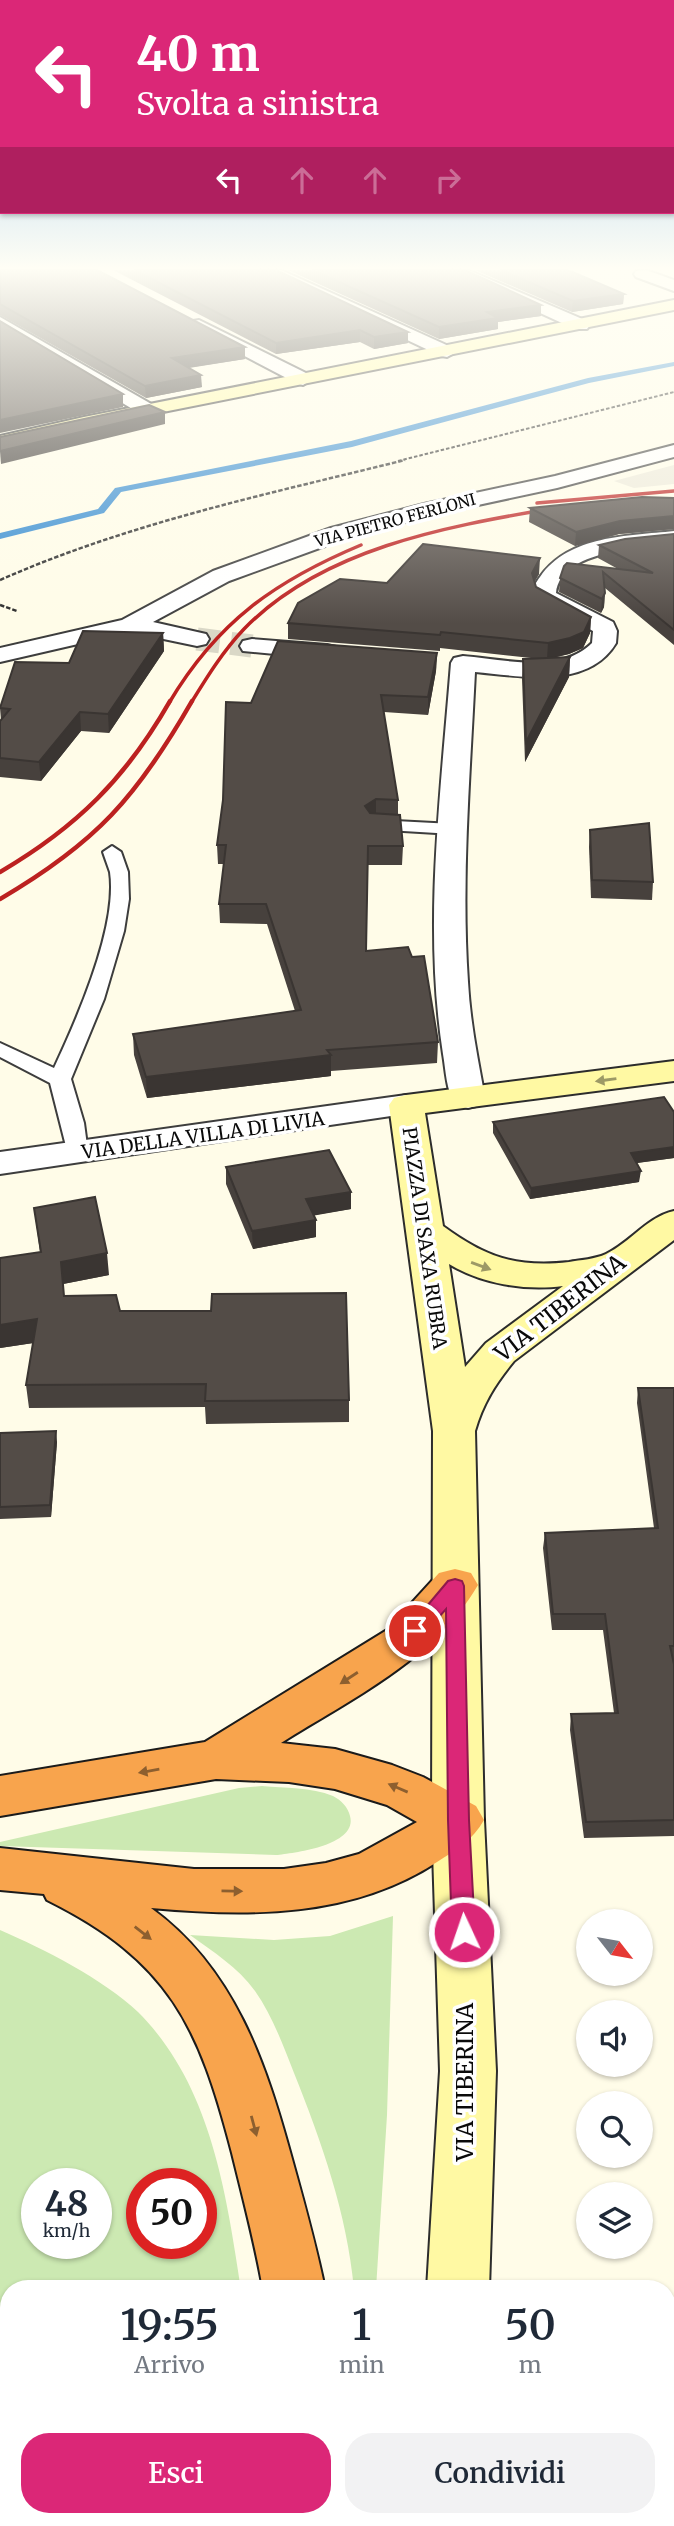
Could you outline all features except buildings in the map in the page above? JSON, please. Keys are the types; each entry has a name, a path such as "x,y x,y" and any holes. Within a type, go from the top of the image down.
{"highway":[{"path":"216,1760 404,1642 455,1586"},
{"path":"0,1796 216,1760 335,1769 396,1787 458,1820 408,1853 367,1874 303,1887 233,1891 182,1889 9,1869"},
{"path":"9,1869 68,1885 110,1908 147,1935 177,1964 202,1996 234,2065 250,2111 292,2280"}],"street":[{"path":"111,388 146,409"},
{"path":"0,442 146,409 257,388"},
{"name":"VIA PIETRO FERLONI","path":"130,625 202,584 316,540 401,515 557,482 674,452"},
{"path":"468,1098 457,1037 451,968 453,829 450,662 556,669 586,660 603,646 606,635 604,627 545,596 546,584 560,566 576,555 611,546 674,538"},
{"path":"0,655 130,625 197,639"},
{"path":"252,646 345,654"},
{"name":"PIAZZA DI SAXA RUBRA","path":"454,1431 405,1105 674,1071"},
{"name":"VIA DELLA VILLA DI LIVIA","path":"0,1163 405,1105"},
{"path":"424,1230 449,1251 466,1260 513,1275 563,1275 629,1255 674,1222"},
{"name":"VIA TIBERINA","path":"457,2280 468,2071 458,1820 454,1431 460,1411 485,1366 517,1338 629,1255"}],"lane":[{"path":"376,825 453,829"},
{"path":"78,1153 73,1123 60,1079 89,1012 115,930 120,869 112,852"},
{"path":"0,1049 60,1079"}],"path":[{"path":"0,580 46,560 160,521 674,392"}],"green space":[{"path":"262,1786 307,1789 333,1796 348,1810 350,1826 335,1841 323,1846 276,1855 0,1846 0,1842 239,1788"},
{"path":"393,1916 387,2115 377,2280 353,2280 346,2233 332,2179 277,2030 261,2000 248,1982 225,1960 190,1935 274,1940 330,1936"},
{"path":"0,1930 91,1977 138,2012 163,2041 183,2072 199,2106 221,2178 240,2280 0,2280"}],"shaded area":[{"path":"674,465 674,484 634,488 614,481"}],"waterway":[{"path":"0,536 101,511 118,490 352,444 562,388"}],"tunnel":[{"path":"197,639 252,646"}],"railway":[{"path":"537,503 674,491"},
{"path":"191,703 222,655 244,629 275,602 310,579 386,546 468,524 549,509"},
{"path":"169,703 207,649 251,607 301,573 361,545"},
{"path":"0,872 53,837 97,798 136,754 170,701"},
{"path":"0,899 63,858 111,815 152,765 192,701"}],"route":[{"path":"415,1631 455,1586 458,1820 464,1932"}]}
